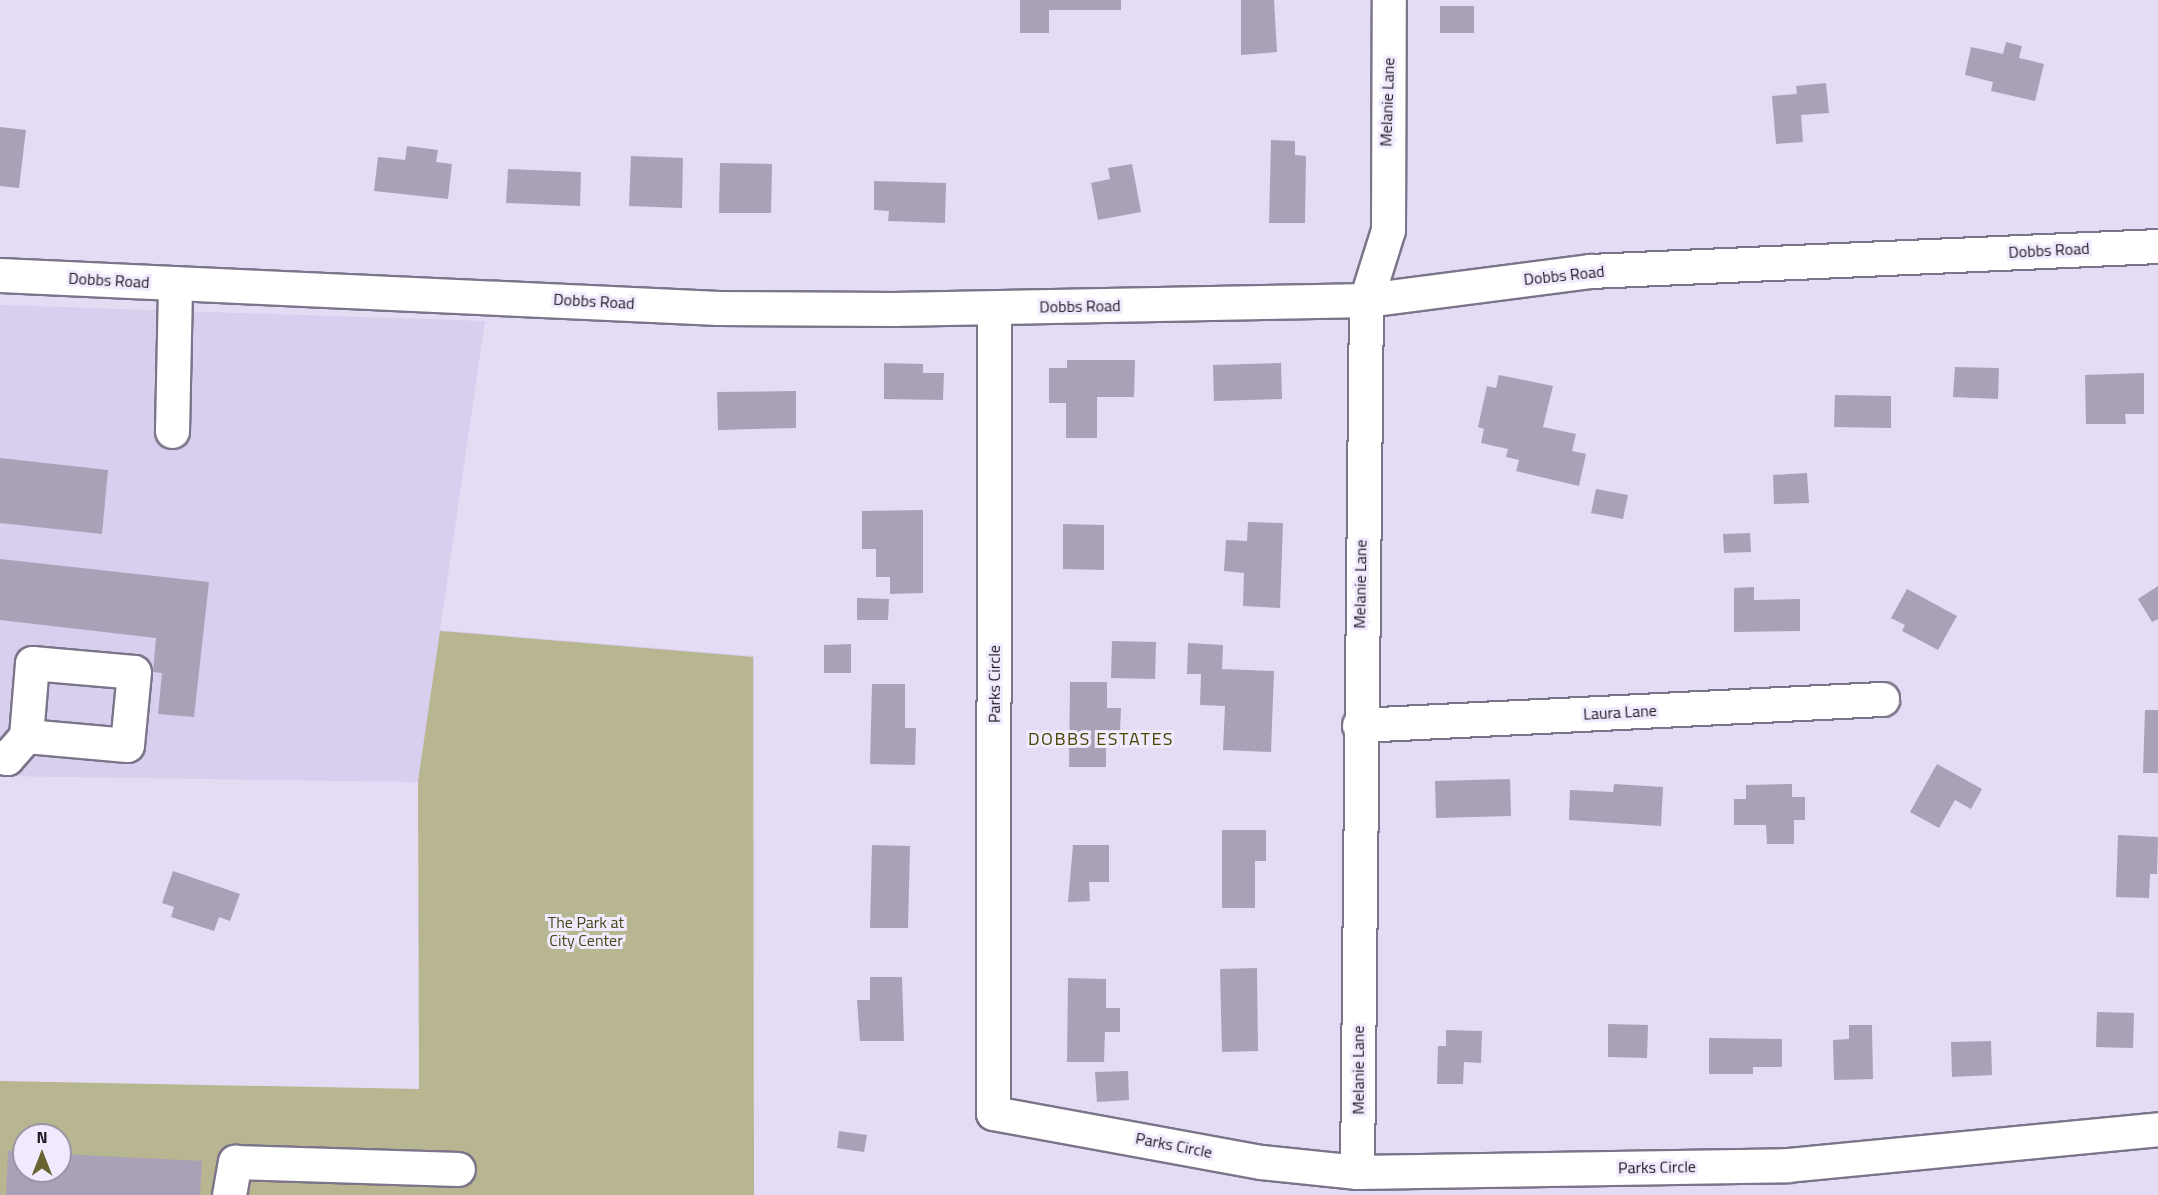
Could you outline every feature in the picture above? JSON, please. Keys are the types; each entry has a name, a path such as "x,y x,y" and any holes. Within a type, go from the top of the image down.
{"street":[{"name":"Melanie Lane","path":"1357,1172 1359,725 1366,300 1388,230 1389,0"},
{"name":"Dobbs Road","path":"0,275 718,308 994,308 1366,300 1590,271 2158,246"},
{"path":"172,431 175,283"},
{"name":"Parks Circle","path":"994,308 993,1113 1261,1162 1357,1172 1787,1165 2158,1129"},
{"name":"Laura Lane","path":"1359,725 1882,699"},
{"path":"0,757 7,758 26,736"},
{"path":"229,1195 235,1162 459,1168"}],"shaded area":[{"path":"0,305 485,321 440,630 754,656 756,1195 753,658 440,632 418,782 0,776"}],"green space":[{"name":"The Park at City Center","path":"440,631 753,657 754,1195 0,1195 0,1081 419,1089 418,781"}],"building":[{"path":"1020,0 1121,0 1121,10 1049,10 1049,33 1020,33"},
{"path":"1241,0 1274,0 1277,52 1241,55"},
{"path":"1440,6 1474,6 1474,33 1440,33"},
{"path":"2006,42 2022,46 2019,58 2044,64 2035,101 1991,91 1993,82 1965,75 1971,47 2003,54"},
{"path":"1826,83 1829,113 1801,115 1803,142 1776,144 1772,96 1797,94 1796,86"},
{"path":"0,127 26,130 19,188 0,186"},
{"path":"1271,140 1295,141 1295,155 1306,156 1305,223 1269,223"},
{"path":"407,146 438,150 436,162 452,164 448,199 374,191 378,157 405,160"},
{"path":"631,156 683,158 682,208 629,206"},
{"path":"720,163 772,164 771,213 719,213"},
{"path":"1132,164 1141,212 1098,220 1091,183 1110,179 1108,168"},
{"path":"508,169 581,172 580,206 506,203"},
{"path":"874,181 946,183 945,223 888,221 889,211 874,210"},
{"path":"1067,360 1135,360 1134,397 1097,397 1097,438 1066,438 1066,403 1049,403 1049,368 1067,368"},
{"path":"884,363 923,364 923,373 944,373 943,400 884,399"},
{"path":"1281,363 1282,399 1214,401 1213,365"},
{"path":"1955,367 1999,368 1998,399 1953,397"},
{"path":"2144,373 2144,414 2125,414 2126,424 2086,424 2085,375"},
{"path":"1499,375 1553,386 1543,427 1576,434 1572,451 1586,454 1579,486 1516,471 1519,460 1506,457 1508,449 1481,443 1484,429 1478,427 1487,386 1496,388"},
{"path":"796,391 796,428 718,430 717,392"},
{"path":"1835,395 1891,396 1891,428 1834,427"},
{"path":"0,458 108,470 102,534 0,523"},
{"path":"1807,473 1809,503 1774,504 1773,475"},
{"path":"1596,489 1628,495 1623,519 1591,513"},
{"path":"923,510 923,593 890,594 890,577 876,577 876,549 862,549 862,511"},
{"path":"1248,522 1283,523 1280,608 1243,606 1244,573 1224,571 1226,540 1247,541"},
{"path":"1063,524 1104,525 1104,570 1063,569"},
{"path":"1750,533 1751,552 1724,553 1723,534"},
{"path":"0,559 209,582 194,717 158,714 162,673 153,672 156,638 0,620"},
{"path":"2158,586 2158,619 2152,622 2138,599"},
{"path":"1754,587 1754,600 1800,599 1800,631 1734,632 1734,588"},
{"path":"1907,589 1957,616 1938,650 1902,631 1905,625 1891,618"},
{"path":"857,598 889,599 888,620 857,620"},
{"path":"1112,641 1156,642 1155,679 1111,678"},
{"path":"1188,643 1223,645 1222,669 1274,671 1271,752 1223,750 1225,706 1200,705 1201,674 1187,674"},
{"path":"851,644 851,673 824,673 824,645"},
{"path":"1070,682 1107,682 1107,708 1121,708 1120,731 1106,731 1106,767 1069,767"},
{"path":"872,684 905,684 905,728 916,728 915,765 870,764"},
{"path":"2145,710 2158,710 2158,773 2143,773"},
{"path":"1937,764 1982,789 1971,809 1955,800 1939,828 1910,812"},
{"path":"1510,779 1511,816 1436,818 1435,781"},
{"path":"1614,784 1663,787 1661,826 1569,820 1570,790 1613,792"},
{"path":"1792,784 1792,797 1805,797 1805,820 1794,820 1794,844 1767,844 1766,825 1734,825 1734,799 1746,799 1746,785"},
{"path":"1222,830 1266,830 1266,861 1255,861 1255,908 1222,908"},
{"path":"2118,835 2158,837 2157,874 2150,874 2149,898 2116,897"},
{"path":"872,845 910,846 908,928 870,928"},
{"path":"1073,845 1109,845 1109,882 1089,882 1090,901 1068,902"},
{"path":"173,871 240,894 230,921 219,917 214,931 171,917 174,907 162,903"},
{"path":"1257,968 1258,1051 1222,1052 1220,969"},
{"path":"870,977 902,977 904,1041 860,1041 857,1000 870,1000"},
{"path":"1068,978 1106,979 1106,1008 1120,1008 1120,1032 1105,1032 1104,1062 1067,1062"},
{"path":"2097,1012 2134,1013 2133,1048 2096,1047"},
{"path":"1608,1024 1648,1025 1647,1058 1608,1057"},
{"path":"1849,1025 1872,1025 1873,1079 1834,1080 1833,1040 1849,1039"},
{"path":"1446,1030 1482,1031 1481,1063 1464,1062 1463,1084 1437,1084 1438,1046 1446,1046"},
{"path":"1709,1038 1782,1039 1782,1067 1753,1067 1753,1074 1709,1074"},
{"path":"1991,1041 1992,1075 1952,1077 1951,1042"},
{"path":"1128,1071 1129,1100 1097,1102 1095,1072"},
{"path":"839,1131 867,1135 864,1152 837,1148"},
{"path":"8,1151 12,1151 12,1183 72,1183 72,1155 202,1161 200,1195 6,1195"}],"district":[{"name":"DOBBS ESTATES","path":"1101,739"}]}
